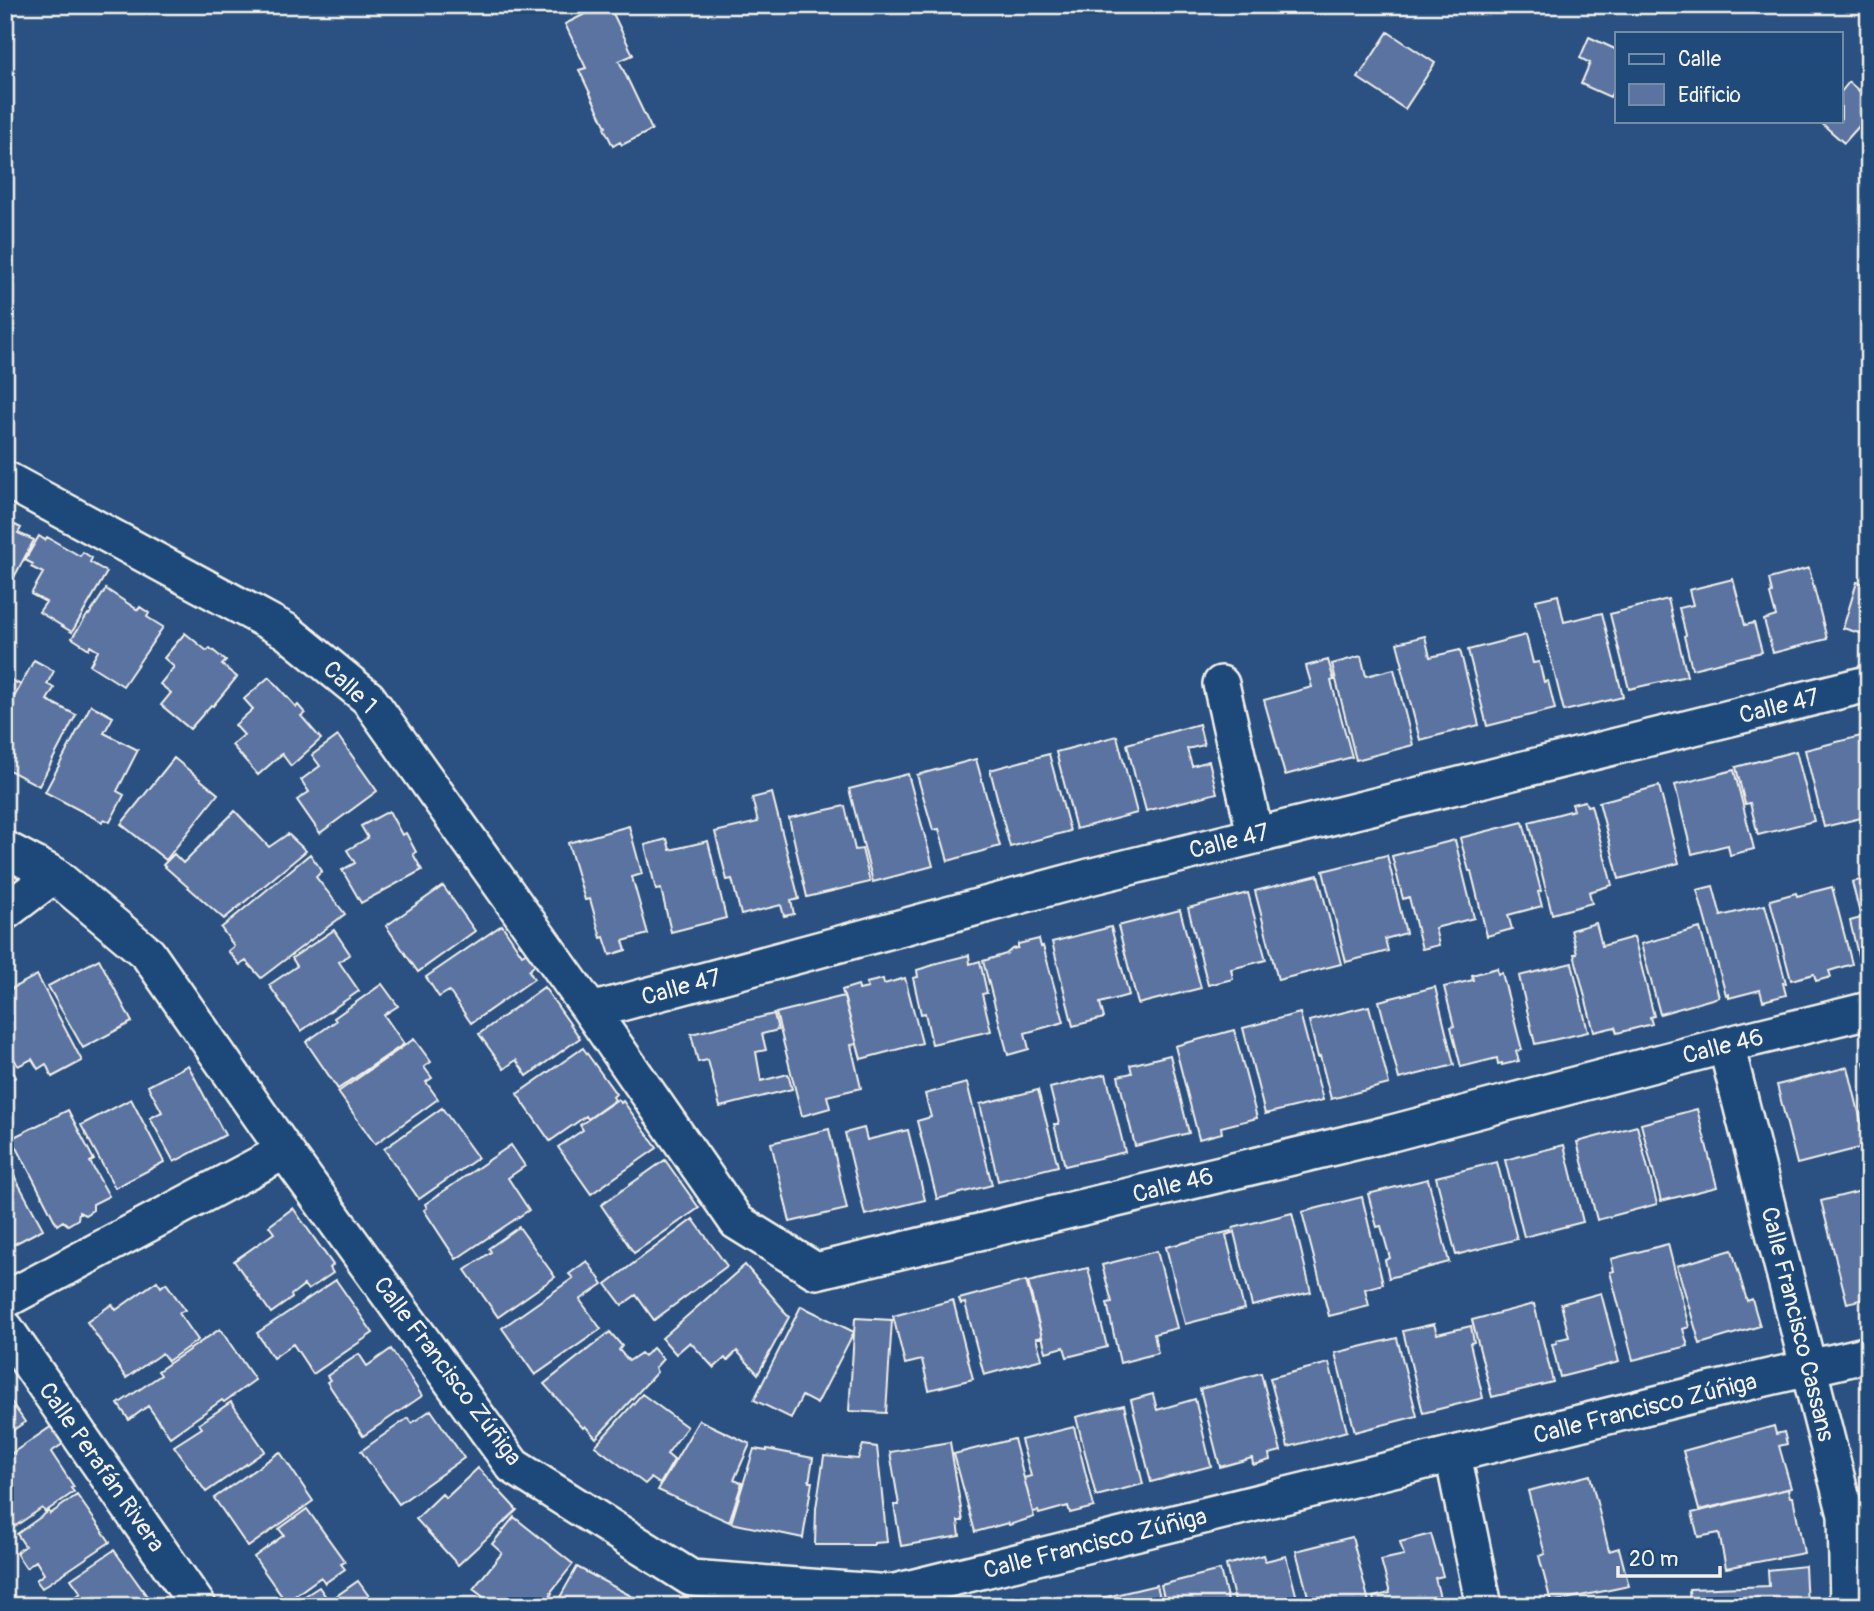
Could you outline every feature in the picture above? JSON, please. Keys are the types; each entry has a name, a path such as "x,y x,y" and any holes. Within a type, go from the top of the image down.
{"street":[{"name":"Calle 1","path":"5,479 286,631 368,698 591,1012"},
{"path":"1220,684 1255,835"},
{"name":"Calle 47","path":"591,1012 1062,884 1869,685"},
{"name":"Calle Francisco Zúñiga","path":"5,849 54,875 148,954 285,1151 513,1466 691,1578 891,1593 1869,1354"},
{"path":"5,912 54,875"},
{"name":"Calle 46","path":"591,1012 737,1222 816,1271 1392,1133 1869,1010"},
{"name":"Calle Francisco Cassans","path":"1726,1045 1846,1515 1848,1606"},
{"path":"5,1300 285,1151"},
{"name":"Calle Perafán Rivera","path":"5,1328 198,1606"},
{"path":"1453,1455 1485,1606"}],"building":[{"path":"603,5 609,5 633,55 619,61 652,130 622,145 620,142 613,146 579,70 586,68 565,24"},
{"path":"1388,32 1435,63 1405,109 1358,78"},
{"path":"1589,37 1615,49 1615,88 1610,97 1581,84 1590,63 1580,58"},
{"path":"1849,82 1869,100 1869,115 1844,143 1820,122 1842,122 1842,91"},
{"path":"5,520 21,528 18,533 34,540 5,594"},
{"path":"39,536 45,540 47,537 80,556 83,552 92,558 90,562 107,572 72,632 39,612 46,602 31,594 43,573 31,567 33,564 25,560"},
{"path":"1809,568 1827,639 1773,653 1764,620 1776,616 1769,579"},
{"path":"1733,579 1745,625 1754,623 1762,652 1692,669 1679,608 1693,605 1689,590"},
{"path":"1857,582 1869,585 1869,636 1843,628"},
{"path":"106,589 138,610 140,607 149,613 147,617 163,627 123,686 90,665 98,651 90,646 89,649 72,638"},
{"path":"1558,595 1564,622 1602,613 1623,697 1564,711 1536,600"},
{"path":"1668,599 1687,676 1629,689 1610,614"},
{"path":"185,633 207,651 210,648 226,661 222,665 237,677 190,729 161,705 171,693 160,684 174,667 164,658"},
{"path":"1526,635 1533,663 1539,662 1544,682 1548,681 1555,709 1487,726 1468,650"},
{"path":"1425,636 1430,657 1460,650 1479,725 1420,740 1397,643"},
{"path":"1361,656 1366,676 1394,669 1413,745 1356,760 1332,664"},
{"path":"34,660 54,671 47,684 54,688 47,700 76,715 39,786 5,768 5,714"},
{"path":"1328,660 1334,680 1331,681 1352,757 1285,775 1264,700 1312,687 1306,666"},
{"path":"5,677 21,685 5,713"},
{"path":"269,677 296,707 298,705 305,713 301,716 321,739 291,766 282,754 258,775 232,745 244,735 235,725 253,709 244,699"},
{"path":"91,705 113,717 104,733 138,750 117,791 124,795 110,822 104,819 102,822 45,792"},
{"path":"1199,724 1204,745 1187,749 1192,766 1209,761 1217,793 1146,811 1127,744"},
{"path":"338,736 377,791 320,833 297,800 309,792 301,780 320,766 312,755"},
{"path":"1117,736 1137,813 1076,829 1056,752"},
{"path":"1861,736 1869,766 1869,816 1824,827 1805,750"},
{"path":"1796,751 1814,821 1758,835 1750,803 1745,804 1736,767"},
{"path":"1049,754 1070,831 1010,847 990,770"},
{"path":"174,758 218,794 166,860 121,824"},
{"path":"976,759 1000,846 948,861 939,829 933,830 917,775"},
{"path":"1734,770 1754,849 1730,855 1728,845 1692,854 1675,785"},
{"path":"908,774 933,866 873,882 849,789"},
{"path":"1659,786 1679,863 1619,879 1599,802"},
{"path":"772,793 799,899 791,901 794,914 784,916 781,905 741,915 732,879 727,880 715,832 758,822 752,798"},
{"path":"1585,801 1587,806 1591,805 1612,885 1589,892 1592,903 1552,914 1529,822 1574,810 1572,804"},
{"path":"845,806 855,850 862,849 870,882 807,897 789,818"},
{"path":"235,811 269,847 288,834 306,851 224,919 163,865 174,854 183,863"},
{"path":"389,811 402,835 406,833 422,870 361,903 342,870 355,863 347,850 368,838 361,826"},
{"path":"1523,822 1541,891 1538,892 1542,906 1508,915 1512,929 1487,936 1460,838"},
{"path":"629,826 642,874 632,877 648,934 623,941 626,950 610,955 604,937 601,938 590,899 585,900 568,843"},
{"path":"667,839 670,850 708,841 726,918 671,932 661,889 656,890 645,845"},
{"path":"1455,840 1474,918 1435,928 1439,945 1422,949 1409,897 1403,899 1392,856"},
{"path":"310,854 322,871 316,877 345,914 261,978 246,961 240,965 228,951 234,946 221,928"},
{"path":"1387,855 1406,933 1385,939 1388,951 1346,962 1323,871"},
{"path":"1318,875 1341,964 1278,980 1255,891"},
{"path":"1869,878 1869,961 1860,964 1850,921 1861,918 1852,882"},
{"path":"443,886 475,931 418,972 386,926"},
{"path":"1713,886 1721,916 1765,905 1786,983 1783,983 1786,995 1763,1001 1760,990 1729,998 1729,994 1726,995 1697,890"},
{"path":"1832,887 1852,964 1829,971 1831,977 1816,981 1814,974 1791,980 1770,900"},
{"path":"1248,893 1266,960 1231,969 1233,979 1208,985 1188,908"},
{"path":"1180,910 1201,988 1138,1004 1118,926"},
{"path":"1596,923 1602,946 1634,937 1654,1016 1650,1017 1652,1024 1617,1033 1615,1027 1594,1032 1574,954 1577,954 1571,930"},
{"path":"502,925 522,955 534,948 537,962 529,971 534,979 471,1023 449,991 439,997 426,977"},
{"path":"1111,927 1129,995 1100,1003 1104,1018 1073,1026 1052,942"},
{"path":"1700,928 1719,997 1660,1014 1641,944"},
{"path":"334,930 350,954 339,962 359,991 301,1031 269,985 297,966 292,958"},
{"path":"1039,939 1064,1022 1025,1033 1029,1049 1008,1055 983,961 1006,954 1018,948 1018,944"},
{"path":"969,955 970,964 980,961 987,993 982,994 991,1031 932,1044 925,1013 921,1014 913,978 918,977 917,970"},
{"path":"99,959 132,1022 83,1048 48,986"},
{"path":"1572,963 1588,1032 1535,1044 1519,976"},
{"path":"1497,968 1498,974 1502,973 1522,1050 1516,1051 1519,1061 1502,1065 1498,1064 1497,1058 1461,1067 1444,987 1473,980 1472,975"},
{"path":"37,975 82,1061 52,1077 46,1064 38,1069 32,1059 18,1066 5,1042 5,992"},
{"path":"905,978 922,1043 861,1059 842,990 858,985 859,990 868,988 866,983 883,979 884,984"},
{"path":"382,984 398,1006 384,1015 404,1044 338,1089 306,1042"},
{"path":"544,987 580,1038 527,1076 516,1060 504,1069 479,1034"},
{"path":"1435,987 1454,1065 1399,1079 1379,1001"},
{"path":"844,996 857,1044 851,1045 861,1088 827,1096 830,1108 802,1116 776,1013"},
{"path":"1369,1006 1389,1084 1331,1099 1309,1021"},
{"path":"1300,1013 1323,1100 1265,1114 1243,1028"},
{"path":"774,1014 778,1030 762,1034 766,1050 756,1052 761,1081 788,1074 792,1089 720,1107 708,1060 698,1062 691,1034"},
{"path":"1234,1030 1257,1118 1221,1127 1222,1133 1199,1139 1175,1046"},
{"path":"414,1039 431,1062 424,1067 432,1078 426,1082 438,1099 375,1144 338,1092"},
{"path":"583,1048 616,1094 613,1097 615,1100 550,1141 517,1094"},
{"path":"1170,1055 1189,1133 1135,1146 1118,1076 1132,1073 1130,1065"},
{"path":"5,1057 16,1077 5,1082"},
{"path":"1869,1061 1869,1083 1864,1062"},
{"path":"188,1065 225,1135 174,1162 150,1118 162,1112 148,1086"},
{"path":"1848,1067 1867,1146 1797,1164 1777,1085"},
{"path":"1106,1074 1125,1152 1065,1166 1054,1124 1059,1124 1050,1088"},
{"path":"967,1083 992,1185 937,1199 917,1121 931,1117 925,1094"},
{"path":"1038,1090 1058,1166 998,1181 980,1104"},
{"path":"131,1099 164,1162 115,1188 81,1125"},
{"path":"618,1099 621,1103 623,1101 657,1148 591,1194 558,1147 583,1130 580,1125"},
{"path":"1869,1105 1869,1128 1864,1107"},
{"path":"442,1108 478,1158 419,1199 384,1149"},
{"path":"1697,1109 1717,1187 1661,1201 1641,1124"},
{"path":"68,1110 94,1160 90,1162 109,1196 93,1204 93,1210 85,1215 79,1212 78,1219 68,1225 63,1221 57,1225 12,1138"},
{"path":"1637,1126 1657,1204 1597,1220 1577,1142"},
{"path":"864,1128 867,1140 908,1130 925,1200 865,1215 845,1133"},
{"path":"829,1129 847,1209 790,1222 771,1143"},
{"path":"511,1145 525,1166 508,1178 529,1210 456,1259 424,1210 427,1208 425,1204"},
{"path":"1564,1145 1583,1222 1524,1237 1505,1160"},
{"path":"5,1159 43,1229 5,1249"},
{"path":"665,1160 699,1208 634,1253 601,1205"},
{"path":"1497,1162 1517,1239 1456,1255 1436,1177"},
{"path":"1428,1179 1449,1262 1389,1278 1385,1260 1390,1258 1381,1226 1377,1227 1368,1194"},
{"path":"1869,1189 1869,1298 1847,1303 1821,1201"},
{"path":"1362,1197 1383,1284 1365,1289 1369,1306 1329,1316 1302,1212"},
{"path":"293,1208 333,1265 330,1268 333,1273 308,1290 304,1285 291,1295 292,1298 271,1313 234,1261 274,1233 269,1226"},
{"path":"1292,1213 1311,1292 1252,1306 1233,1228"},
{"path":"693,1219 727,1266 654,1320 636,1295 622,1305 606,1284"},
{"path":"519,1227 555,1277 498,1317 465,1270 491,1252 489,1248"},
{"path":"1231,1231 1232,1233 1226,1235 1244,1309 1185,1324 1166,1247"},
{"path":"1668,1244 1689,1327 1683,1329 1688,1346 1633,1360 1610,1272 1614,1271 1611,1259"},
{"path":"1732,1250 1747,1301 1752,1299 1760,1326 1700,1344 1677,1266"},
{"path":"1157,1251 1177,1328 1154,1334 1158,1353 1120,1363 1107,1303 1112,1302 1102,1265"},
{"path":"587,1261 603,1284 580,1300 601,1329 535,1375 502,1328 573,1278 569,1274"},
{"path":"745,1265 789,1317 758,1374 737,1351 714,1368 690,1342 676,1354 662,1338"},
{"path":"1088,1268 1107,1347 1067,1357 1064,1347 1046,1352 1028,1282"},
{"path":"336,1280 373,1333 313,1374 293,1344 273,1358 257,1333"},
{"path":"157,1281 161,1287 166,1283 185,1310 179,1313 198,1340 168,1361 162,1353 126,1378 87,1322 112,1304 116,1310"},
{"path":"1026,1281 1042,1337 1036,1338 1042,1359 984,1375 965,1303 961,1304 959,1299"},
{"path":"1601,1293 1619,1362 1560,1377 1552,1344 1557,1343 1556,1340 1569,1337 1561,1304"},
{"path":"953,1300 973,1379 929,1390 922,1360 905,1364 893,1316"},
{"path":"1534,1304 1553,1382 1492,1397 1472,1320"},
{"path":"801,1306 854,1332 817,1404 802,1396 791,1418 754,1400"},
{"path":"855,1318 892,1320 886,1413 849,1411"},
{"path":"1434,1324 1437,1334 1471,1326 1474,1342 1470,1343 1483,1398 1423,1413 1403,1331"},
{"path":"220,1329 255,1380 170,1437 148,1406 129,1420 118,1404 161,1375 158,1371"},
{"path":"610,1332 622,1346 619,1350 629,1361 641,1353 644,1356 653,1348 663,1359 655,1368 657,1372 596,1438 585,1426 583,1428 544,1384"},
{"path":"1397,1338 1417,1416 1355,1432 1335,1353"},
{"path":"391,1349 422,1396 363,1436 327,1382 330,1380 327,1376 359,1354 367,1366"},
{"path":"1329,1363 1347,1431 1288,1447 1270,1378"},
{"path":"1261,1373 1281,1451 1269,1454 1270,1460 1253,1465 1252,1458 1220,1467 1200,1389"},
{"path":"5,1393 25,1422 5,1439"},
{"path":"642,1394 687,1427 667,1454 674,1460 660,1484 651,1478 645,1484 595,1446"},
{"path":"1153,1394 1157,1410 1195,1399 1211,1466 1151,1482 1131,1400"},
{"path":"231,1402 265,1451 206,1492 174,1446 202,1428 199,1424"},
{"path":"1124,1405 1143,1484 1096,1496 1076,1417"},
{"path":"431,1410 464,1458 399,1504 361,1451 408,1418 412,1423"},
{"path":"699,1420 750,1444 734,1480 742,1483 729,1522 658,1490"},
{"path":"55,1424 67,1441 51,1452 74,1487 71,1488 74,1492 45,1512 42,1508 11,1529 13,1532 5,1538 5,1458"},
{"path":"1774,1426 1776,1434 1784,1432 1787,1444 1779,1446 1791,1488 1699,1510 1683,1451"},
{"path":"1074,1427 1094,1507 1070,1513 1068,1506 1039,1514 1038,1511 1033,1512 1024,1478 1031,1476 1021,1440"},
{"path":"1014,1439 1034,1517 975,1532 954,1454"},
{"path":"950,1442 963,1521 958,1521 960,1536 901,1546 894,1505 899,1505 890,1452"},
{"path":"863,1445 877,1447 887,1542 874,1545 815,1545 816,1508 824,1456 858,1459"},
{"path":"754,1449 813,1458 803,1538 731,1523"},
{"path":"280,1452 313,1501 248,1547 214,1498"},
{"path":"478,1468 517,1510 458,1565 416,1519 442,1494 446,1498"},
{"path":"1590,1475 1609,1551 1619,1548 1629,1586 1551,1602 1539,1556 1545,1554 1528,1491"},
{"path":"1788,1489 1790,1497 1793,1497 1804,1553 1726,1568 1719,1533 1698,1537 1692,1513"},
{"path":"77,1495 110,1542 42,1588 36,1580 44,1574 36,1561 26,1568 16,1553 25,1546 17,1534"},
{"path":"307,1509 345,1562 341,1564 345,1569 325,1583 321,1577 286,1602 254,1557 284,1535 279,1529"},
{"path":"514,1517 573,1564 543,1606 495,1606 473,1589 502,1553 492,1544"},
{"path":"1431,1534 1443,1576 1435,1578 1442,1606 1375,1606 1373,1597 1390,1593 1381,1560 1404,1555 1400,1542"},
{"path":"1352,1537 1370,1606 1323,1606 1321,1597 1309,1600 1296,1551"},
{"path":"114,1550 149,1599 139,1606 62,1606 81,1593 71,1579"},
{"path":"1263,1555 1265,1561 1286,1556 1299,1606 1236,1606 1226,1565"},
{"path":"1805,1566 1807,1606 1690,1606 1689,1589 1769,1586 1768,1570"},
{"path":"577,1567 648,1605 555,1606"},
{"path":"1220,1570 1228,1601 1220,1603 1221,1606 1166,1606 1161,1585"},
{"path":"358,1581 376,1606 291,1605 319,1587 329,1601"},
{"path":"1157,1585 1162,1606 1104,1606 1102,1598"},
{"path":"1625,1605 1625,1606 1537,1606"}]}
